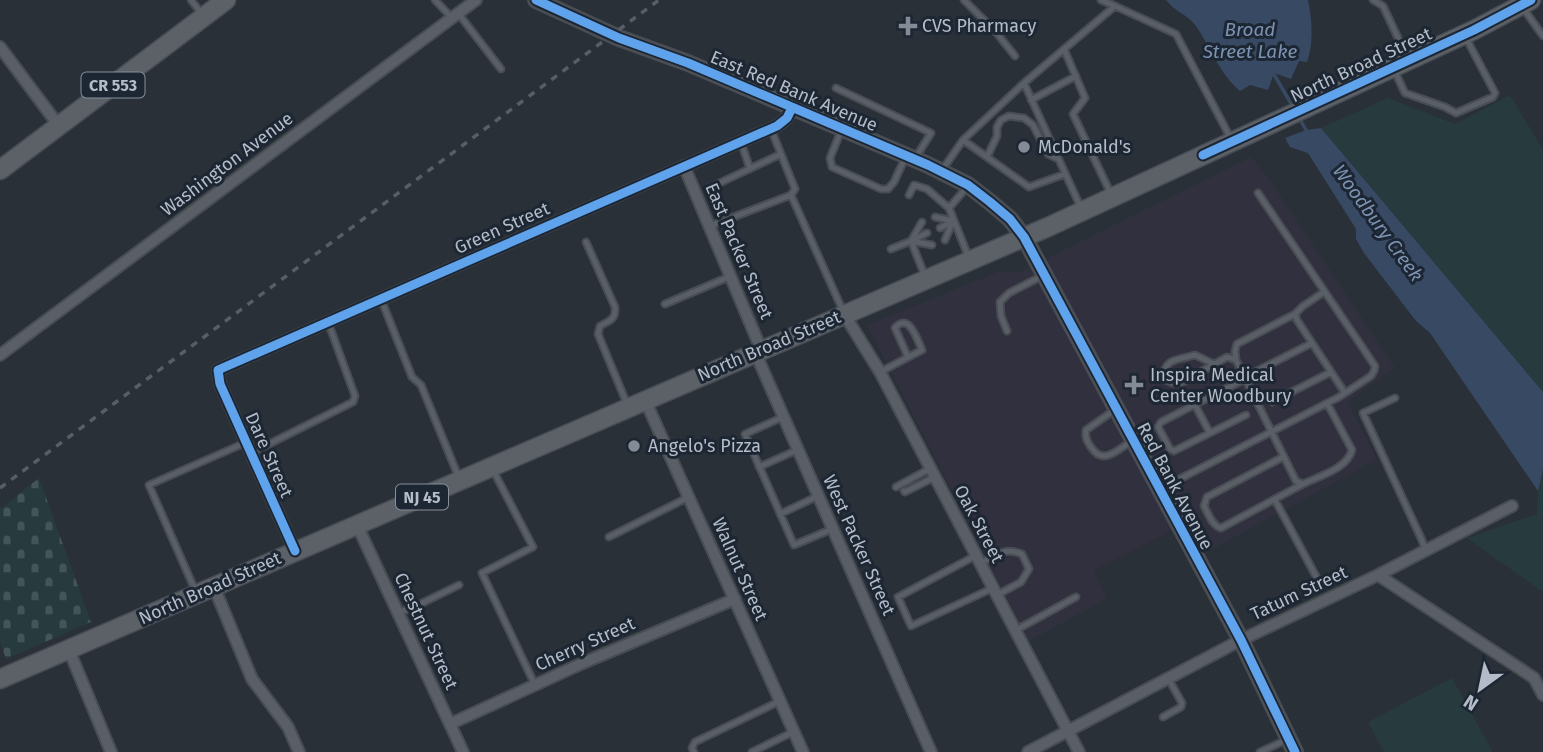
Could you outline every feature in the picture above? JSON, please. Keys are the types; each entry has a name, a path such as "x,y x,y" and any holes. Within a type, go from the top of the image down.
{"main road":[{"name":"CR 553","path":"0,170 226,0"},
{"name":"North Broad Street","path":"0,679 970,261 1269,126 1526,3"}],"street":[{"name":"Washington Avenue","path":"0,355 476,0"},
{"name":"East Red Bank Avenue","path":"536,0 557,4 619,38 688,62 941,172 969,186 990,202 1024,237"},
{"path":"0,47 59,126"},
{"name":"Green Street","path":"218,370 771,129 787,118 792,108"},
{"name":"East Packer Street","path":"684,166 731,276 758,351"},
{"name":"Red Bank Avenue","path":"1024,237 1241,640 1292,745"},
{"name":"Oak Street","path":"844,314 880,372 1079,752"},
{"name":"West Packer Street","path":"758,351 783,418 930,752"},
{"name":"Dare Street","path":"218,370 220,384 295,551"},
{"name":"Walnut Street","path":"637,404 689,497 803,752"},
{"name":"Tatum Street","path":"1028,752 1241,640 1378,575 1512,506"},
{"name":"Chestnut Street","path":"357,525 463,752"},
{"path":"1378,575 1534,678 1543,695"},
{"path":"205,590 252,679 288,727 299,752"},
{"name":"Cherry Street","path":"450,724 583,663 735,600"},
{"path":"69,650 111,752"}],"lane":[{"path":"191,0 204,17"},
{"path":"435,0 455,15 501,69"},
{"path":"964,0 1015,56"},
{"path":"1101,0 1176,34 1233,142"},
{"path":"1373,0 1383,6 1401,64 1405,93 1456,113 1493,97 1495,93 1464,34"},
{"path":"1526,3 1543,36"},
{"path":"941,172 962,140 1115,6"},
{"path":"1064,49 1085,98 1073,114 1112,197"},
{"path":"1031,100 1076,76"},
{"path":"1024,83 1082,211"},
{"path":"836,88 931,133 888,189 881,189 832,167 831,158 842,129"},
{"path":"987,158 998,136 997,127 1001,120 1009,116 1024,118 1033,125 1048,154 1058,159"},
{"path":"710,226 791,195 795,189 771,129"},
{"path":"962,140 1030,187 1065,174"},
{"path":"740,142 750,169"},
{"path":"709,188 781,154"},
{"path":"909,195 914,185 928,189 949,208 970,261"},
{"path":"949,208 969,186"},
{"path":"1160,490 1345,393 1371,376 1374,371 1375,366 1258,193"},
{"path":"791,195 844,314"},
{"path":"935,217 953,221"},
{"path":"940,228 953,221"},
{"path":"945,240 953,221"},
{"path":"911,241 922,222"},
{"path":"891,249 927,233"},
{"path":"911,241 932,245"},
{"path":"911,241 927,279"},
{"path":"586,242 616,314 613,319 600,326 598,334 637,404"},
{"path":"1007,331 1001,316 1000,302 1009,293 1044,275"},
{"path":"664,304 731,276"},
{"path":"1303,484 1296,481 1283,457 1236,360 1235,351 1237,344 1295,314 1324,292"},
{"path":"381,299 412,377 421,385 460,480"},
{"path":"1295,314 1345,393"},
{"path":"205,590 149,485 249,447 353,402 355,396 328,322"},
{"path":"880,372 922,350 910,327 902,322 895,328 908,357"},
{"path":"1255,372 1312,343"},
{"path":"1214,365 1195,355 1168,363 1163,379 1181,383 1214,365 1227,357 1236,360"},
{"path":"1272,402 1331,372"},
{"path":"1245,379 1161,422 1158,427 1170,449 1174,451 1246,415"},
{"path":"1395,398 1363,412 1422,537 1426,551"},
{"path":"1283,457 1207,497 1204,506 1217,527 1221,528 1275,500 1348,459 1352,450 1326,403"},
{"path":"1195,404 1210,433"},
{"path":"1116,409 1086,430 1086,440 1094,453 1101,457 1133,440"},
{"path":"783,418 745,434 759,467 794,545 832,529"},
{"path":"759,467 797,450"},
{"path":"491,467 533,547 482,573 535,685"},
{"path":"896,487 933,473"},
{"path":"904,491 933,473"},
{"path":"780,514 818,496"},
{"path":"609,537 689,497"},
{"path":"1275,500 1318,580"},
{"path":"1005,551 1022,554 1029,569 1021,582 995,591 911,626 898,597 978,559 1005,551"},
{"path":"398,612 410,609 459,585"},
{"path":"1016,630 1076,597"},
{"path":"1163,717 1182,703 1168,678"},
{"path":"694,752 692,748 695,742 780,701"},
{"path":"752,752 793,732"},
{"path":"1260,752 1292,745"}],"shaded area":[{"name":"Inspira Medical Center Woodbury","path":"1251,157 1267,176 1395,368 1347,402 1377,459 1206,553 1189,522 1094,570 1107,599 1029,641 867,325 1000,271 1019,272"}],"green space":[{"path":"1510,95 1543,150 1543,392 1321,128 1388,98 1455,124"},
{"path":"1543,469 1543,592 1467,538 1537,514"},
{"path":"39,478 91,622 6,659 0,642 0,509"},
{"path":"1452,678 1493,752 1384,752 1368,722"}],"water":[{"name":"Broad Street Lake","path":"1166,0 1308,0 1312,31 1307,62 1299,61 1291,79 1274,73 1268,90 1250,85 1240,91 1221,68 1196,26"},
{"path":"1321,128 1543,392 1543,469 1538,491 1430,333 1416,321 1364,253 1356,239 1356,229 1308,153 1290,147 1285,138"}],"waterway":[{"name":"Woodbury Creek","path":"1272,71 1293,107"},
{"name":"Woodbury Creek","path":"1298,116 1306,130"}],"railway":[{"path":"0,488 659,0"}],"cycle path":[{"path":"536,0 619,38 688,63 928,165 968,185 1010,219 1024,237 1241,640 1295,752"},
{"path":"1203,155 1474,30 1531,0"},
{"path":"295,551 220,384 218,370 777,126 787,118 792,108"}],"place":[{"name":"CVS Pharmacy","path":"908,26"},
{"name":"McDonald's","path":"1024,147"},
{"name":"Inspira Medical Center Woodbury","path":"1134,385"},
{"name":"Angelo's Pizza","path":"634,446"}]}
